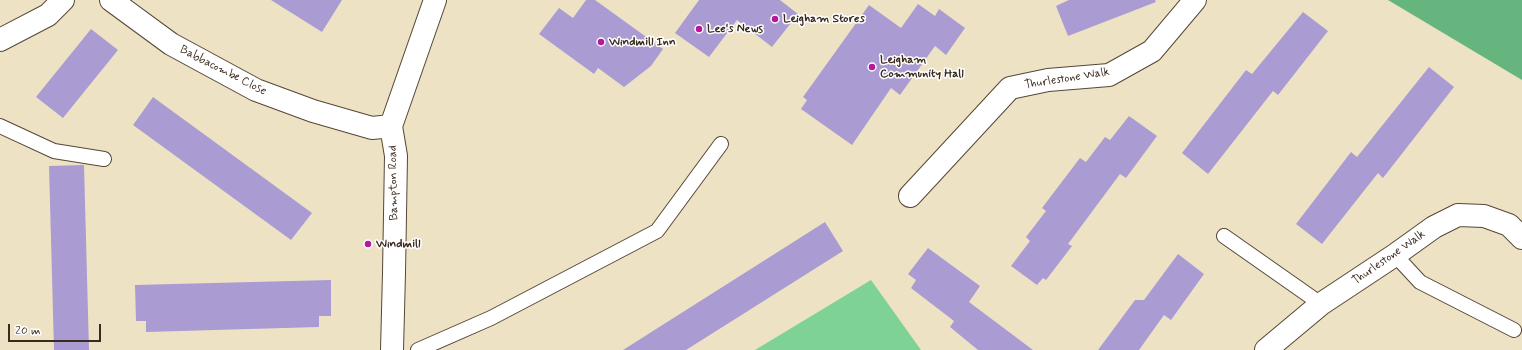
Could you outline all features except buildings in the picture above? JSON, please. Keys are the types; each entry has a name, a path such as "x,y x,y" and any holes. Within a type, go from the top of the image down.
{"street":[{"path":"0,40 48,15 62,0"},
{"name":"Babbacombe Close","path":"111,0 171,44 256,90 313,111 372,128 391,126"},
{"name":"Bampton Road","path":"392,350 396,156 391,126 435,0"},
{"name":"Thurlestone Walk","path":"910,196 1010,88 1048,80 1109,75 1152,51 1195,0"},
{"name":"Thurlestone Walk","path":"1266,350 1321,304 1434,227 1458,215 1484,216 1509,225 1522,238"}],"lane":[{"path":"0,126 54,151 104,159"},
{"path":"418,350 491,318 657,231 721,144"},
{"path":"1224,236 1321,304"},
{"path":"1395,255 1420,282 1514,330"}],"green space":[{"path":"1388,0 1522,0 1522,80"},
{"path":"871,280 921,350 755,350"}],"place":[{"name":"Leigham Stores","path":"775,19"},
{"name":"Lee's News","path":"699,29"},
{"name":"Windmill Inn","path":"601,42"},
{"name":"Leigham Community Hall","path":"872,67"},
{"name":"Windmill","path":"368,244"}]}
